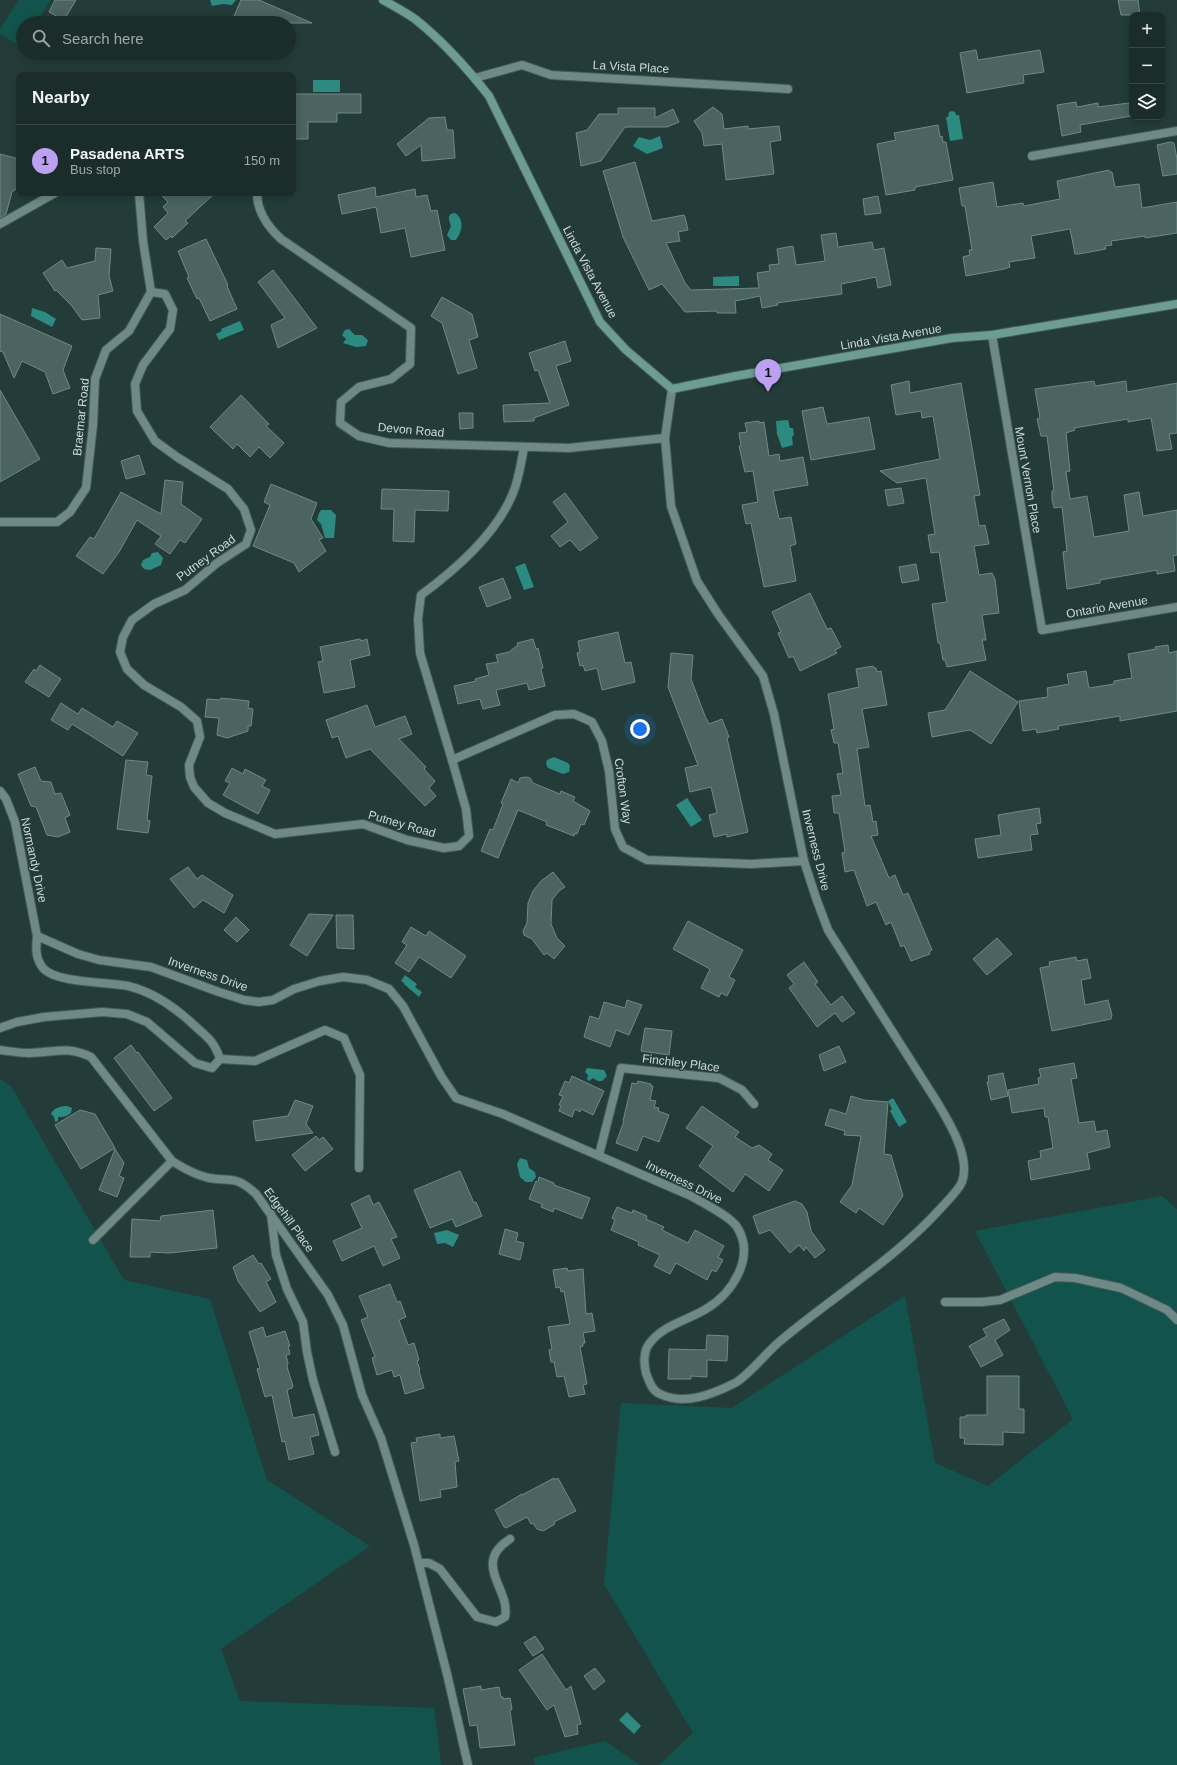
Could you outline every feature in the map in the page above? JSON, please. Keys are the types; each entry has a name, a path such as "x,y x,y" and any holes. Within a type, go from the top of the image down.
{"main road":[{"name":"Linda Vista Avenue","path":"383,0 413,18 442,41 489,96 600,322 626,350 672,389 736,376 952,338 992,335 1177,304"}],"street":[{"name":"La Vista Place","path":"475,78 522,65 551,75 788,88"},
{"path":"1032,156 1177,131"},
{"path":"0,224 50,196"},
{"path":"139,196 142,241 151,292"},
{"name":"Devon Road","path":"258,196 262,216 270,229 281,239 411,328 410,364 391,379 359,387 341,402 340,423 359,436 389,443 524,448 601,446 665,438"},
{"name":"Braemar Road","path":"0,522 57,522 70,512 86,488 93,425 95,379 106,350 129,331 151,292"},
{"name":"Putney Road","path":"151,292 165,294 173,310 170,329 143,365 135,384 137,411 155,441 177,457 228,489 244,509 251,530 246,544 217,563 185,590 154,604 132,620 122,637 120,652 127,669 144,685 181,707 197,721 200,737 189,765 190,777 194,787 208,803 225,813 275,834 363,824 407,840 444,848 459,846 469,836 466,809 420,653 418,619 421,595 459,566 496,522 513,493 524,448"},
{"name":"Mount Vernon Place","path":"992,335 1042,630"},
{"name":"Inverness Drive","path":"37,936 78,954 100,960 151,967 219,992 244,1000 259,1002 273,1000 294,989 320,981 343,977 367,980 389,989 403,1006 441,1076 456,1098 503,1114 599,1155 691,1196 719,1212 737,1227 744,1245 740,1272 729,1289 706,1309 679,1321 657,1335 647,1346 644,1364 649,1384 659,1394 677,1399 695,1398 712,1394 738,1382 778,1342 891,1254 929,1222 962,1182 963,1166 959,1144 953,1129 828,930 804,861 774,714 763,676 718,614 697,581 671,506 665,438 672,389"},
{"name":"Ontario Avenue","path":"1042,630 1177,607"},
{"name":"Crofton Way","path":"452,760 555,714 574,714 592,722 602,741 609,771 615,829 624,847 647,860 751,864 804,861"},
{"name":"Normandy Drive","path":"0,791 6,799 15,822 37,936"},
{"path":"37,936 35,953 43,968 56,976 129,986 153,994 186,1018 216,1045 220,1059"},
{"path":"0,1028 17,1022 44,1017 102,1012 126,1014 147,1022 195,1063 212,1068 220,1059"},
{"path":"220,1059 255,1061 325,1030 344,1038 360,1075 359,1168"},
{"name":"Edgehill Place","path":"0,1050 29,1053 63,1050 79,1052 91,1057 172,1161 189,1171 209,1178 230,1179 243,1183 256,1194 328,1295 343,1325 362,1395 381,1438 419,1563 468,1765"},
{"name":"Finchley Place","path":"599,1155 621,1068 719,1078 742,1090 754,1104"},
{"path":"93,1240 172,1161"},
{"path":"270,1214 276,1255 287,1289 303,1322 313,1380 335,1452"},
{"path":"945,1302 982,1302 1000,1300 1055,1277 1075,1278 1121,1288 1167,1310 1177,1320"},
{"path":"419,1563 428,1563 440,1569 477,1617 496,1622 505,1617 506,1610 492,1566 496,1553 503,1543 510,1539"}],"shaded area":[{"path":"19,0 51,0 41,16 16,16 16,44 0,34 0,29"},
{"path":"210,0 236,0 232,5 223,4 212,6"},
{"path":"313,80 340,80 340,92 313,92"},
{"path":"949,112 955,112 956,115 959,115 963,139 950,141 946,117 948,117"},
{"path":"660,136 663,148 647,154 633,146 639,137 650,140"},
{"path":"455,213 460,219 462,226 456,240 451,240 447,235 451,226 449,216"},
{"path":"739,276 739,286 713,286 713,277"},
{"path":"32,308 45,312 56,319 52,327 31,316"},
{"path":"240,321 244,330 219,340 216,334 222,331 221,329"},
{"path":"349,329 355,335 362,335 368,340 366,346 356,347 343,343 346,339 342,335 345,330"},
{"path":"788,420 790,428 793,428 793,445 782,448 777,434 776,421"},
{"path":"321,510 331,510 336,515 334,538 325,538 321,524 317,520"},
{"path":"158,552 163,558 161,565 150,570 144,569 141,565 143,560 150,557 152,553"},
{"path":"525,563 534,587 524,590 515,567"},
{"path":"554,757 568,763 570,766 569,772 563,774 548,768 546,764 547,760"},
{"path":"687,798 702,820 691,827 676,805"},
{"path":"405,975 417,984 415,987 422,992 419,997 401,981"},
{"path":"587,1068 604,1070 607,1076 602,1081 598,1081 593,1078 589,1081 587,1079 588,1075 585,1072"},
{"path":"0,1079 11,1086 124,1280 210,1299 267,1480 370,1546 221,1649 240,1701 434,1708 441,1765 0,1765"},
{"path":"893,1098 907,1122 899,1127 890,1111 892,1109 888,1101"},
{"path":"62,1106 72,1108 71,1113 58,1117 58,1121 55,1122 54,1117 51,1114 52,1112"},
{"path":"520,1158 527,1160 529,1168 535,1172 536,1177 532,1182 526,1182 520,1177 517,1164"},
{"path":"1162,1196 1177,1209 1177,1765 659,1765 693,1733 604,1584 621,1403 732,1408 905,1296 935,1463 988,1486 1073,1419 975,1231"},
{"path":"447,1230 459,1235 453,1247 445,1243 437,1244 434,1233"},
{"path":"627,1712 641,1726 634,1734 619,1720"},
{"path":"605,1741 640,1765 535,1765 533,1758"}],"building":[{"path":"55,0 76,0 66,16 56,16 49,12"},
{"path":"241,0 259,0 296,16 234,16"},
{"path":"1118,0 1138,0 1140,12 1129,12 1129,15 1121,15"},
{"path":"296,16 312,23 296,23"},
{"path":"976,50 978,60 1040,50 1044,72 1023,75 1024,83 967,93 960,53"},
{"path":"296,94 361,94 361,113 337,113 337,122 308,122 308,139 296,139"},
{"path":"1076,102 1077,107 1098,103 1098,107 1129,103 1129,116 1080,125 1081,132 1062,136 1057,105"},
{"path":"713,107 722,114 724,129 748,126 748,129 779,126 781,140 770,142 774,174 726,180 722,144 704,146 702,133 694,121"},
{"path":"618,108 655,108 655,118 673,109 679,122 667,127 625,127 601,161 581,166 576,133 587,130 599,114 618,114"},
{"path":"445,117 447,130 453,130 455,158 422,161 421,145 406,156 397,144 429,118"},
{"path":"938,125 940,137 942,136 943,142 946,142 953,180 915,187 915,190 886,195 877,144 896,140 894,133"},
{"path":"1170,142 1174,143 1177,159 1177,174 1163,176 1157,145"},
{"path":"0,154 16,158 16,189 12,192 6,214 0,218"},
{"path":"635,162 652,221 684,215 685,217 688,230 678,232 680,241 666,243 685,283 691,290 759,288 757,273 770,271 769,265 779,264 777,249 793,246 796,265 825,261 821,235 836,233 838,247 872,242 874,250 884,248 891,285 878,288 876,277 841,284 842,294 777,303 778,305 762,308 760,296 735,301 736,313 717,313 717,311 685,312 662,284 649,290 623,237 603,171"},
{"path":"1109,170 1112,172 1115,187 1139,184 1142,208 1177,202 1177,233 1111,241 1112,245 1105,246 1106,249 1079,254 1075,254 1070,229 1031,236 1035,258 1009,262 1010,267 1004,269 966,276 963,257 970,255 969,250 972,250 965,206 962,206 959,188 993,182 997,207 1023,203 1024,206 1060,199 1057,181"},
{"path":"375,187 376,197 415,189 416,197 427,195 431,211 437,210 445,250 411,257 405,228 381,233 376,207 342,214 338,195"},
{"path":"162,196 212,196 185,221 188,223 172,238 171,236 166,240 154,227 168,213 163,207 168,202"},
{"path":"878,196 881,213 865,215 863,199"},
{"path":"206,239 228,285 227,286 237,309 210,321 187,278 189,277 178,251"},
{"path":"96,248 111,249 109,276 113,291 98,295 100,318 82,320 72,306 56,290 55,291 43,273 62,260 67,268 95,261"},
{"path":"273,270 317,328 278,348 271,325 285,318 258,282"},
{"path":"442,297 472,314 478,337 469,340 477,368 458,374 442,323 431,316"},
{"path":"0,314 72,346 63,370 70,388 53,394 45,372 22,361 14,378 3,352 0,351"},
{"path":"565,341 571,361 556,366 569,405 534,418 534,421 504,422 503,405 550,403 538,370 535,371 529,353"},
{"path":"909,381 910,393 961,383 980,495 974,496 979,526 985,525 989,544 974,546 979,575 992,573 995,579 999,613 982,615 986,640 982,640 986,660 947,667 945,660 943,660 940,643 938,643 932,604 947,602 939,552 931,553 928,535 935,534 926,478 897,483 880,471 940,459 933,416 922,418 921,411 896,415 891,385"},
{"path":"1094,381 1095,386 1126,381 1127,392 1177,383 1177,433 1169,434 1172,449 1157,451 1151,418 1128,422 1128,419 1074,428 1075,430 1066,433 1070,471 1066,472 1070,499 1087,496 1094,537 1129,531 1124,495 1139,492 1143,516 1177,510 1177,555 1173,556 1175,571 1157,574 1157,570 1100,580 1100,583 1067,589 1063,552 1067,551 1062,507 1054,508 1052,500 1052,491 1054,491 1047,436 1041,436 1037,419 1040,418 1035,389"},
{"path":"0,390 40,459 0,482"},
{"path":"241,395 269,424 266,426 284,443 270,458 259,447 250,457 237,444 233,449 210,427"},
{"path":"823,407 827,424 869,417 875,449 811,460 802,411"},
{"path":"459,413 473,413 473,428 460,429"},
{"path":"759,421 759,423 764,422 769,456 779,454 780,461 803,457 808,485 773,491 779,519 791,517 796,544 790,546 796,581 764,587 751,523 746,524 742,505 758,502 753,471 745,472 739,446 741,446 739,433 747,432 745,423"},
{"path":"139,455 145,474 126,479 121,461"},
{"path":"165,480 183,482 181,504 202,519 185,543 180,540 170,554 155,544 161,536 137,520 119,552 103,574 76,556 90,537 94,539 121,492 161,514"},
{"path":"271,484 317,503 311,519 323,538 319,540 326,551 299,572 294,563 253,546 270,505 264,502"},
{"path":"901,488 904,503 888,506 885,490"},
{"path":"382,489 449,491 448,511 415,510 414,542 393,541 394,509 381,509"},
{"path":"565,493 598,538 580,551 570,540 560,547 551,536 568,522 553,502"},
{"path":"916,564 919,580 902,583 899,567"},
{"path":"503,578 511,598 487,607 479,587"},
{"path":"810,593 827,629 831,628 841,647 835,650 837,653 800,671 793,656 789,658 778,633 781,632 772,612"},
{"path":"618,632 625,663 631,662 635,682 602,690 597,668 585,671 583,665 580,666 577,653 580,652 578,641"},
{"path":"360,639 361,641 367,639 370,655 350,660 355,687 324,693 318,662 323,661 320,647"},
{"path":"533,639 536,649 538,648 543,668 541,669 545,686 529,690 527,683 496,690 500,705 483,709 480,699 458,704 454,686 476,681 475,679 489,675 486,664 498,662 496,655 509,652 518,645 517,643"},
{"path":"1168,645 1169,653 1177,651 1177,711 1120,721 1120,716 1058,726 1059,729 1037,733 1036,729 1023,731 1019,701 1048,697 1047,688 1069,684 1067,674 1086,671 1089,688 1114,684 1114,681 1132,678 1128,654 1156,649 1155,647"},
{"path":"671,653 693,655 691,679 705,716 709,724 722,719 729,737 727,738 748,832 727,837 727,834 714,837 709,815 717,813 711,787 690,792 685,768 698,765 668,687"},
{"path":"40,665 61,679 49,697 25,682 34,669 36,671"},
{"path":"873,666 876,668 877,672 881,671 887,705 862,709 869,747 857,749 865,806 870,805 873,822 876,821 878,835 871,836 889,878 895,875 903,895 908,893 932,950 929,952 930,954 911,961 904,945 901,947 891,922 886,925 876,902 867,906 854,870 845,872 842,853 845,852 839,813 834,813 832,796 841,795 837,774 843,773 838,743 834,743 831,730 834,729 828,694 859,687 856,669"},
{"path":"970,671 1018,702 991,744 970,730 932,737 928,713 945,710"},
{"path":"221,698 249,701 248,708 253,709 251,726 248,726 248,731 227,738 217,735 219,718 205,717 207,699 220,700"},
{"path":"61,703 78,714 82,708 113,727 117,721 138,733 123,756 72,724 68,730 51,720"},
{"path":"367,705 375,727 405,716 412,734 399,739 426,767 424,769 435,781 429,788 436,796 425,806 370,749 346,758 338,736 332,738 326,720"},
{"path":"126,760 148,762 146,775 152,776 147,820 150,821 148,833 117,829"},
{"path":"35,767 41,781 51,782 55,794 61,793 70,815 65,818 70,832 58,837 47,835 36,807 31,806 18,774"},
{"path":"232,768 243,774 245,769 266,780 262,786 270,790 258,814 223,795 230,783 225,781"},
{"path":"520,778 530,778 533,783 560,794 561,791 575,797 573,801 590,811 584,825 581,824 577,834 575,833 574,836 546,825 547,822 518,810 498,858 481,851 490,829 493,830 503,804 501,803 511,779 518,783"},
{"path":"1039,808 1041,823 1036,824 1038,834 1030,835 1032,850 978,858 975,839 1001,835 998,815"},
{"path":"188,867 197,879 202,875 233,895 224,913 203,900 194,908 170,879"},
{"path":"553,872 565,887 559,891 552,900 551,924 557,938 565,946 554,959 547,953 544,955 532,939 524,935 523,931 527,923 528,903 533,891 541,881"},
{"path":"309,914 333,915 307,956 290,945"},
{"path":"336,915 353,915 354,949 337,948"},
{"path":"236,917 249,930 237,942 224,930"},
{"path":"688,921 743,950 729,977 735,980 727,996 721,993 719,997 701,988 710,969 673,949"},
{"path":"411,927 426,936 429,931 466,956 451,978 419,957 409,972 395,963 407,945 402,942"},
{"path":"997,938 1012,954 987,975 973,959"},
{"path":"1076,957 1077,961 1087,959 1091,978 1081,980 1085,1005 1108,1000 1112,1015 1111,1019 1052,1031 1040,968 1050,966 1049,962"},
{"path":"804,962 818,982 815,984 831,1005 842,996 855,1013 842,1022 835,1013 817,1027 789,988 794,984 787,975"},
{"path":"627,1000 642,1005 629,1035 616,1030 610,1047 584,1037 590,1016 599,1019 604,1002 625,1008"},
{"path":"645,1028 672,1031 669,1055 641,1051"},
{"path":"131,1045 137,1053 138,1052 172,1098 154,1111 114,1058"},
{"path":"839,1046 846,1062 824,1071 819,1055"},
{"path":"1074,1063 1077,1078 1071,1079 1079,1123 1094,1121 1096,1132 1107,1130 1110,1147 1087,1153 1090,1169 1031,1180 1028,1161 1041,1158 1040,1151 1053,1148 1048,1117 1045,1117 1044,1108 1012,1113 1008,1090 1039,1084 1038,1078 1041,1077 1039,1069"},
{"path":"1003,1073 1008,1096 991,1100 987,1082 989,1082 988,1076"},
{"path":"572,1076 604,1091 593,1115 581,1109 580,1112 575,1109 572,1117 559,1111 561,1106 559,1105 563,1096 559,1095 565,1081 569,1083"},
{"path":"638,1081 651,1084 650,1086 653,1086 650,1100 656,1101 654,1107 659,1108 658,1111 669,1115 659,1142 643,1136 637,1151 616,1143 624,1121 632,1083 637,1084"},
{"path":"851,1096 864,1100 888,1102 884,1154 891,1155 903,1196 883,1225 859,1208 856,1213 840,1202 852,1185 861,1136 844,1135 845,1131 825,1125 830,1109 846,1114"},
{"path":"295,1100 313,1106 306,1124 313,1133 256,1141 253,1121 288,1116"},
{"path":"702,1106 739,1132 735,1137 752,1148 759,1145 772,1154 768,1160 783,1170 769,1191 745,1174 733,1192 699,1166 713,1146 686,1128"},
{"path":"80,1110 95,1114 115,1148 81,1169 55,1125"},
{"path":"316,1136 319,1140 323,1137 333,1149 305,1171 292,1155"},
{"path":"115,1149 124,1163 119,1176 124,1178 117,1197 99,1190"},
{"path":"460,1171 474,1203 476,1202 482,1216 456,1227 452,1219 430,1228 414,1190"},
{"path":"539,1177 554,1183 554,1185 590,1198 582,1219 554,1208 553,1212 541,1207 542,1204 529,1199"},
{"path":"369,1195 373,1205 379,1202 397,1237 391,1239 400,1258 383,1266 374,1246 342,1261 333,1241 362,1228 351,1204"},
{"path":"795,1201 802,1204 807,1212 811,1231 825,1250 815,1258 806,1247 804,1251 799,1245 790,1253 770,1230 759,1234 753,1216"},
{"path":"617,1207 632,1213 633,1210 647,1216 646,1219 664,1227 662,1230 688,1243 695,1230 724,1246 718,1257 723,1260 716,1272 712,1270 707,1280 676,1263 670,1274 654,1266 660,1255 638,1245 639,1242 611,1230 615,1220 612,1218"},
{"path":"213,1210 217,1248 169,1253 150,1252 150,1257 130,1257 132,1219 160,1221 161,1216"},
{"path":"505,1229 518,1233 516,1241 524,1243 520,1260 499,1254"},
{"path":"253,1255 259,1264 261,1263 271,1279 266,1282 276,1302 260,1312 238,1281 233,1267"},
{"path":"567,1268 568,1271 583,1269 586,1314 592,1313 595,1331 583,1333 585,1343 583,1343 583,1346 580,1347 587,1384 583,1385 585,1394 569,1397 564,1376 557,1377 554,1362 551,1362 549,1350 552,1349 548,1327 570,1324 564,1291 561,1292 560,1287 556,1288 553,1270"},
{"path":"390,1284 397,1302 400,1301 406,1317 399,1320 408,1345 414,1343 424,1388 405,1394 400,1375 394,1377 392,1370 377,1375 372,1358 375,1357 361,1320 368,1317 359,1296"},
{"path":"1004,1319 1010,1330 995,1340 1003,1355 981,1367 969,1346 987,1336 983,1329"},
{"path":"263,1327 266,1337 285,1331 290,1346 288,1346 290,1354 286,1355 288,1363 287,1367 293,1386 287,1390 293,1418 314,1414 319,1435 310,1437 314,1454 289,1460 285,1441 282,1442 272,1395 265,1397 257,1369 260,1368 249,1332"},
{"path":"707,1335 728,1336 727,1361 707,1360 707,1377 691,1376 691,1379 668,1379 669,1349 706,1350"},
{"path":"987,1376 1019,1376 1019,1409 1024,1409 1024,1433 1003,1432 1003,1445 964,1444 965,1438 960,1438 960,1417 966,1417 966,1415 987,1415"},
{"path":"440,1434 440,1438 454,1436 459,1461 455,1462 457,1487 440,1490 441,1497 420,1501 411,1443 417,1442 416,1438"},
{"path":"554,1478 555,1480 558,1478 576,1511 554,1522 555,1524 543,1531 537,1529 533,1523 531,1524 527,1517 506,1528 504,1527 495,1510"},
{"path":"535,1636 544,1649 533,1656 524,1643"},
{"path":"542,1654 566,1690 571,1686 581,1724 577,1725 578,1734 565,1737 554,1705 547,1710 519,1670"},
{"path":"595,1668 605,1681 594,1690 584,1676"},
{"path":"481,1686 481,1690 499,1687 501,1697 503,1697 503,1699 510,1698 512,1709 510,1711 515,1745 480,1748 477,1725 470,1726 463,1689"}],"place":[{"name":"Pasadena ARTS","path":"768,392"}]}
